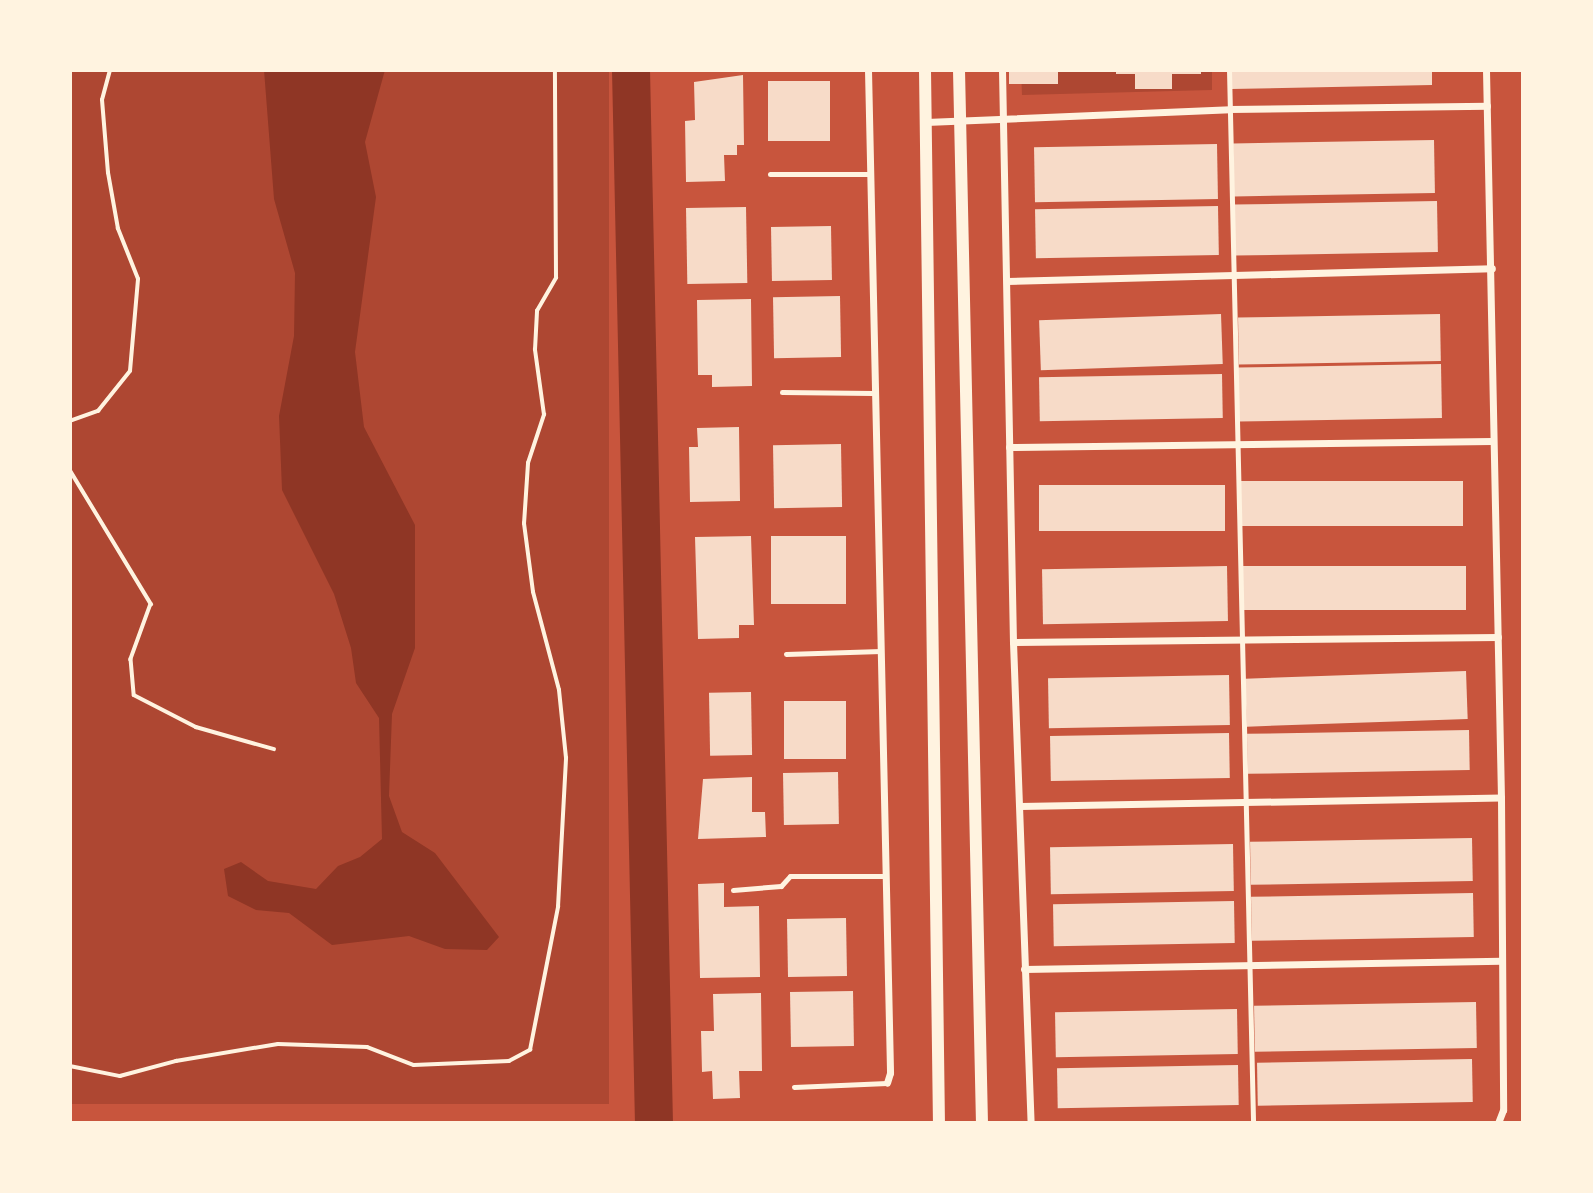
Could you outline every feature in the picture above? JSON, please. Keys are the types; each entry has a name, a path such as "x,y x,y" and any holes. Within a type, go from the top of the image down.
{"street":[{"path":"868,70 873,393 882,651 887,1083"},
{"path":"925,70 939,1123"},
{"path":"959,70 982,1123"},
{"path":"1002,70 1013,642 1031,1123"},
{"path":"1486,70 1501,798 1503,1110 1498,1123"},
{"path":"926,121 1230,108 1487,106"},
{"path":"1007,281 1492,268"},
{"path":"1009,447 1492,440"},
{"path":"1013,642 1498,637"},
{"path":"1020,806 1501,798"},
{"path":"1024,970 1501,961"},
{"path":"982,1109 990,1123"}],"lane":[{"path":"1229,70 1236,442 1243,640 1243,801 1253,1123"},
{"path":"770,174 869,174"},
{"path":"782,392 873,393"},
{"path":"786,654 882,651"},
{"path":"733,890 781,886 790,876 884,876"},
{"path":"794,1087 887,1083"}],"path":[{"path":"70,421 98,411 130,371 138,279 118,229 108,173 102,100 110,70"},
{"path":"70,1066 120,1076 176,1061 278,1044 368,1048 414,1065 509,1060 530,1050 558,907 566,758 559,690 533,592 524,524 528,463 544,415 535,350 537,311 556,278 555,70"},
{"path":"70,470 152,604 131,659 134,695 197,727 274,749"}],"shaded area":[{"path":"70,70 609,70 609,1104 70,1104"},
{"path":"264,70 385,70 365,142 376,197 355,352 364,427 415,525 415,648 392,714 389,796 402,832 435,853 499,937 487,950 445,949 409,936 332,945 289,913 256,910 228,896 224,869 241,862 268,881 316,889 338,866 360,857 382,839 379,718 356,683 351,648 334,594 282,490 279,416 294,336 295,273 274,199"},
{"path":"1021,70 1212,70 1212,90 1022,95"}],"building":[{"path":"1009,70 1058,70 1058,84 1009,84"},
{"path":"1116,70 1201,70 1201,74 1172,74 1172,89 1135,89 1135,74 1116,74"},
{"path":"1231,70 1432,70 1432,85 1231,89"},
{"path":"743,75 744,145 737,145 737,155 724,155 725,181 686,182 685,121 695,120 694,82"},
{"path":"768,81 830,81 830,141 768,141"},
{"path":"1434,140 1435,193 1234,196 1233,144"},
{"path":"1217,144 1218,199 1035,202 1034,147"},
{"path":"1437,201 1438,252 1235,256 1234,205"},
{"path":"1218,206 1219,255 1036,258 1035,209"},
{"path":"746,207 747,283 687,284 686,208"},
{"path":"831,226 832,280 772,281 771,227"},
{"path":"840,296 841,357 774,358 773,297"},
{"path":"751,299 752,386 712,387 712,375 698,375 697,300"},
{"path":"1221,314 1223,364 1041,370 1039,320"},
{"path":"1440,314 1441,361 1239,365 1238,318"},
{"path":"1441,364 1442,418 1239,422 1238,368"},
{"path":"1222,374 1223,418 1040,421 1039,377"},
{"path":"739,427 740,501 690,502 689,447 698,447 697,428"},
{"path":"841,444 842,507 774,508 773,445"},
{"path":"1241,481 1463,481 1463,526 1241,526"},
{"path":"1039,485 1225,485 1225,531 1039,531"},
{"path":"751,536 754,625 739,625 739,638 698,639 695,537"},
{"path":"771,536 846,536 846,604 771,604"},
{"path":"1227,566 1228,621 1043,624 1042,569"},
{"path":"1242,566 1466,566 1466,610 1242,610"},
{"path":"1466,671 1468,719 1247,727 1245,679"},
{"path":"1229,675 1230,725 1049,728 1048,678"},
{"path":"751,692 752,755 710,756 709,693"},
{"path":"784,701 846,701 846,759 784,759"},
{"path":"1469,730 1470,770 1248,774 1247,734"},
{"path":"1229,733 1230,778 1051,781 1050,736"},
{"path":"838,772 839,824 784,825 783,773"},
{"path":"752,777 752,812 765,812 766,837 698,839 703,779"},
{"path":"1472,838 1473,881 1251,885 1250,842"},
{"path":"1233,844 1234,891 1051,894 1050,847"},
{"path":"724,883 724,907 759,906 760,977 700,978 698,884"},
{"path":"1473,893 1474,937 1252,941 1251,897"},
{"path":"1234,901 1235,943 1054,946 1053,904"},
{"path":"846,918 847,976 788,977 787,919"},
{"path":"853,991 854,1046 791,1047 790,992"},
{"path":"761,993 762,1071 739,1071 740,1098 713,1099 712,1071 702,1072 701,1031 714,1031 713,994"},
{"path":"1476,1002 1477,1048 1255,1052 1254,1006"},
{"path":"1237,1009 1238,1054 1056,1057 1055,1012"},
{"path":"1472,1059 1473,1102 1258,1106 1257,1063"},
{"path":"1238,1065 1239,1105 1058,1108 1057,1068"}],"waterway":[{"path":"631,70 654,1123"}]}
